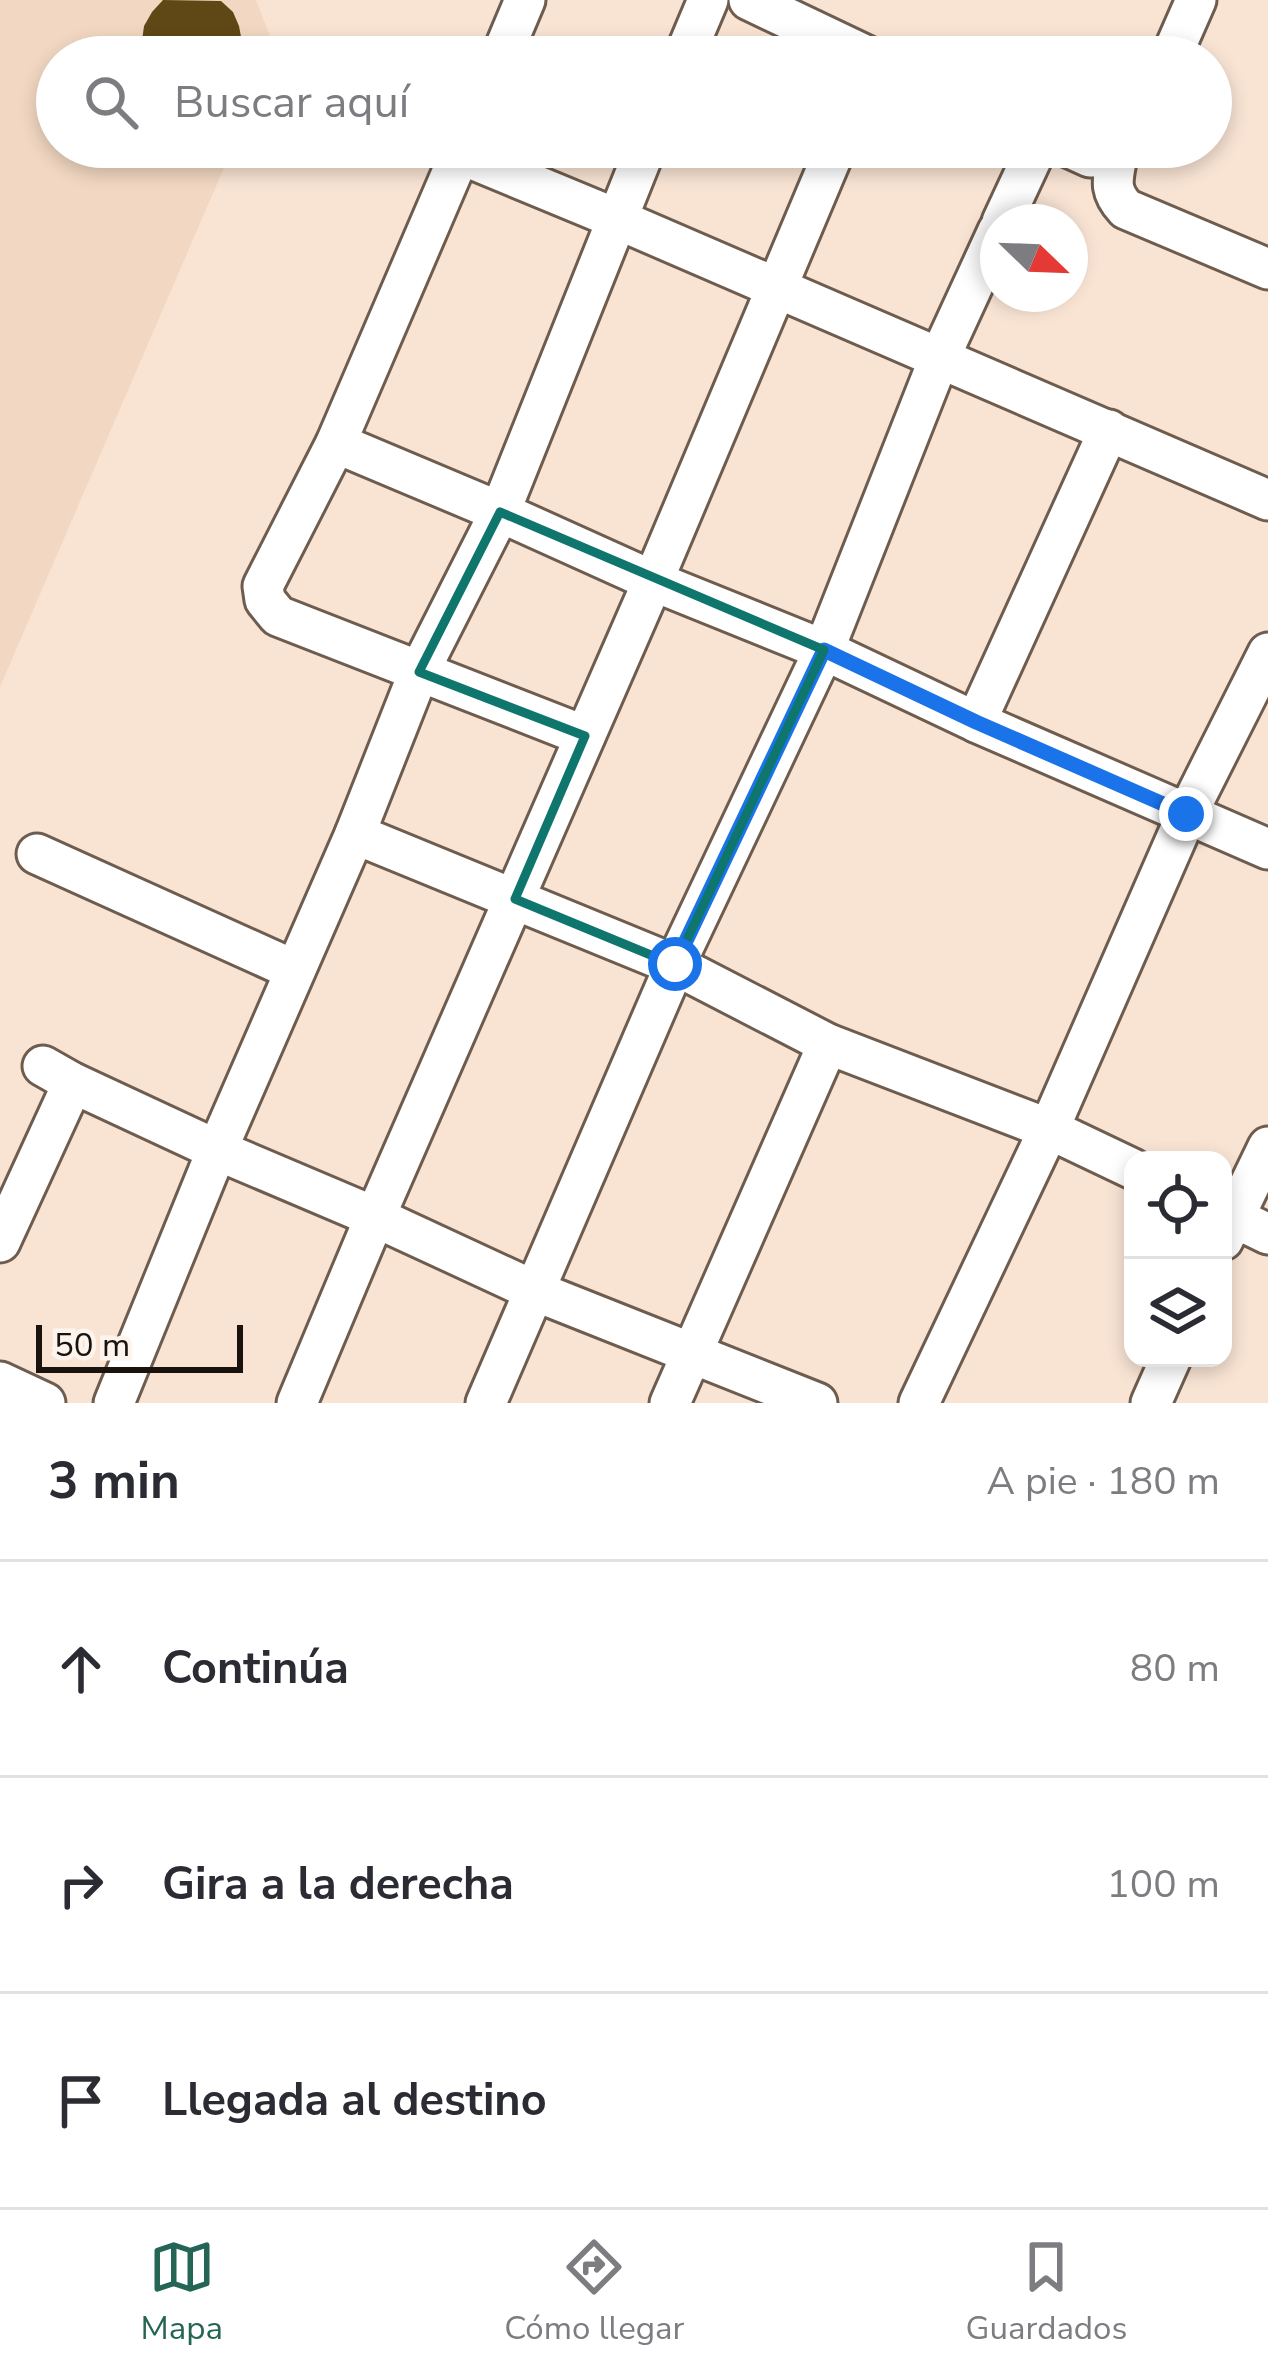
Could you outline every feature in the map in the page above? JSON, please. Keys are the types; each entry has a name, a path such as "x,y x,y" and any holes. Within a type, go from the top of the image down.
{"street":[{"path":"510,36 525,0"},
{"path":"693,36 708,0"},
{"path":"748,0 824,17"},
{"path":"1180,36 1196,0"},
{"path":"453,168 336,443 263,586 265,600 278,616 585,736"},
{"path":"502,168 1268,500"},
{"path":"114,1403 419,672 500,512 637,168"},
{"path":"297,1403 827,168"},
{"path":"1010,204 1027,168"},
{"path":"1117,168 1114,197 1126,208 1268,268"},
{"path":"486,1403 675,964 824,650 939,358 980,270"},
{"path":"976,722 1109,430"},
{"path":"336,443 824,650 976,722 1268,848"},
{"path":"919,1403 1049,1129 1186,814 1268,652"},
{"path":"355,834 675,964 829,1044 1049,1129 1124,1165"},
{"path":"38,854 294,970"},
{"path":"670,1403 829,1044"},
{"path":"0,1242 58,1074 535,1291 818,1403"},
{"path":"1237,1226 1268,1147"},
{"path":"1150,1403 1167,1367"},
{"path":"0,1382 45,1403"}],"highlighted area":[{"path":"500,512 824,650 675,965 515,899 585,736 419,672"}],"shaded area":[{"path":"0,0 256,0 270,36 36,36 36,168 224,168 0,687"}],"building":[{"path":"163,0 221,1 233,12 241,36 143,36 152,12"}],"route":[{"path":"675,964 824,650 1186,814"}]}
